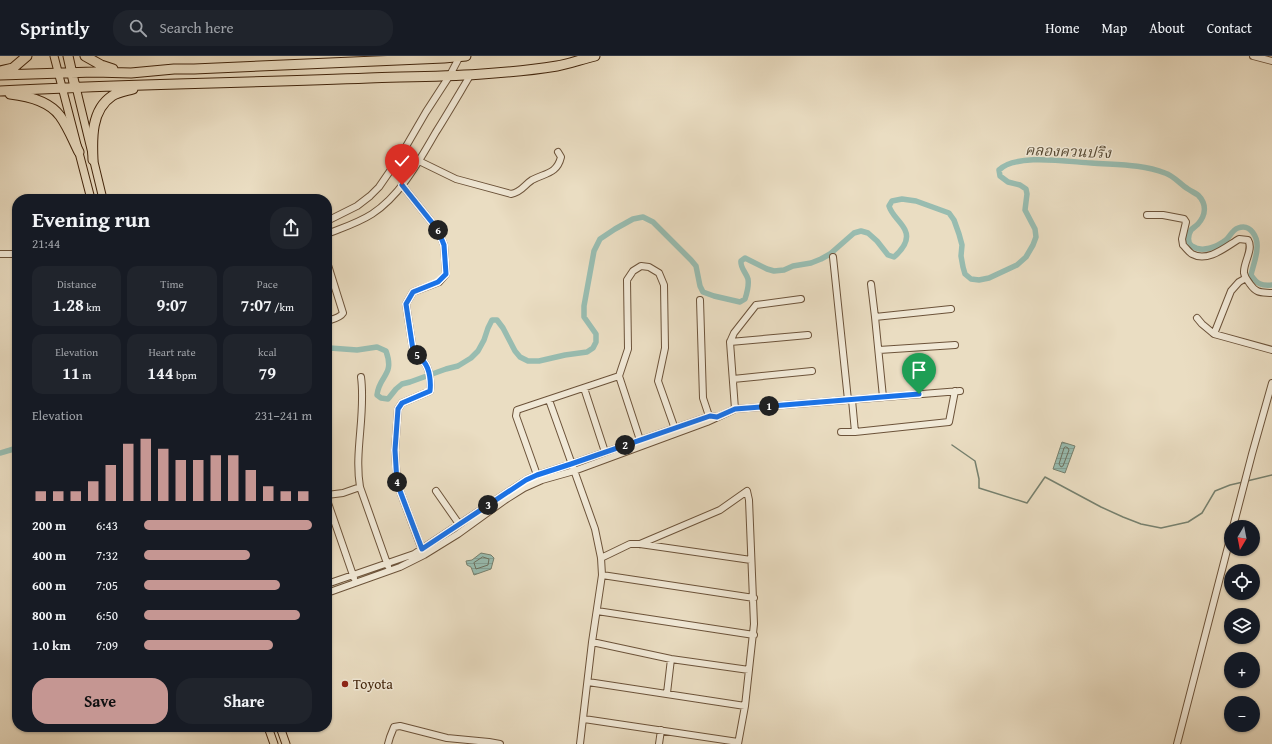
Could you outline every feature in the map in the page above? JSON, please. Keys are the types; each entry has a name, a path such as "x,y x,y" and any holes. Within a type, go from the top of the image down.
{"highway":[{"path":"0,71 13,68 27,56"},
{"path":"68,56 75,87"},
{"path":"85,56 101,65 126,73"},
{"path":"0,76 94,72 126,73 174,69 466,56"},
{"path":"0,92 62,87 290,82 470,74 518,71 558,66 595,56"},
{"path":"93,160 93,135 95,122 99,111 105,102 112,96 122,92 168,84"},
{"path":"0,92 34,99 54,110 65,124 79,152"}],"main road":[{"path":"54,56 90,194"},
{"path":"75,87 102,194"},
{"path":"270,732 274,744"},
{"path":"282,732 286,744"}],"street":[{"path":"332,218 357,206 379,187 401,155 450,75 459,56"},
{"path":"1253,56 1272,61"},
{"path":"332,232 349,226 372,214 402,185 420,161 470,74"},
{"path":"420,161 456,179 511,194 518,193 531,180 550,173 560,161 561,157 558,152"},
{"path":"402,185 438,230 444,245 446,274 438,282 413,292 406,304 413,350 426,364 431,387 430,391 402,403 398,409 395,444 397,483 424,555"},
{"path":"1147,215 1164,215 1184,219 1186,222 1182,239 1183,245 1192,254 1197,256 1205,257 1216,253 1239,238 1248,240 1250,243 1250,248 1244,272 1246,278 1258,292 1272,293"},
{"path":"0,254 12,254"},
{"path":"833,257 855,432"},
{"path":"640,440 619,376 628,350 627,280 633,271 641,266 649,267 659,273 664,286 665,348 658,381 675,429"},
{"path":"1214,334 1231,291 1239,282 1246,278"},
{"path":"332,281 343,313 338,318 332,320"},
{"path":"870,284 879,350 883,397"},
{"path":"735,409 730,342 734,333 756,305 801,299"},
{"path":"700,300 703,398 710,418"},
{"path":"875,317 951,309"},
{"path":"1197,318 1214,334 1272,350"},
{"path":"730,342 808,335"},
{"path":"879,350 955,345"},
{"path":"733,379 812,370"},
{"path":"537,475 518,423 516,413 517,410 619,376"},
{"path":"361,377 362,399 358,469 360,487 390,570"},
{"path":"1235,520 1247,470 1272,383"},
{"path":"584,388 605,452"},
{"path":"332,582 409,556 422,549 526,480 537,475 640,440 717,417 735,409 958,391 949,422 855,432 841,432"},
{"path":"549,400 595,529 601,558 602,575 592,642 580,744"},
{"path":"332,591 390,570 424,555 458,534 524,488 542,480 574,471 710,418"},
{"path":"332,494 344,493 360,487"},
{"path":"436,491 459,524"},
{"path":"584,719 738,743 754,635 754,598 747,491 720,510 640,544"},
{"path":"332,514 356,582"},
{"path":"601,558 630,544 640,544 751,560"},
{"path":"1178,744 1226,556"},
{"path":"602,575 754,598"},
{"path":"597,611 754,635"},
{"path":"592,642 671,659 749,670"},
{"path":"667,693 671,659"},
{"path":"588,682 744,706"},
{"path":"388,744 394,727 400,726 447,738 500,744"},
{"path":"659,744 661,730"}],"water":[{"path":"1062,442 1075,446 1065,473 1053,469"},
{"path":"481,553 491,555 494,558 491,569 474,575 471,567 467,565 466,561 472,560"}],"waterway":[{"name":"คลองควนปริง","path":"332,348 357,350 377,347 386,351 389,366 388,371 378,388 377,395 381,398 388,399 402,384 458,366 471,358 478,351 492,320 497,320 515,351 520,357 528,361 539,361 587,352 593,348 596,342 596,334 584,317 584,306 594,251 600,239 633,219 643,217 653,222 696,266 700,286 703,292 740,302 745,299 748,286 748,279 741,263 741,261 745,258 767,269 774,271 784,270 793,266 811,263 821,259 830,254 854,233 861,231 868,233 877,241 888,255 894,257 904,245 907,237 905,230 892,213 889,206 892,201 902,199 916,201 949,213 954,220 962,245 961,256 965,274 971,279 979,280 989,278 1017,265 1026,257 1036,237 1035,229 1025,210 1027,194 1026,189 1020,185 1008,182 1000,176 999,170 1007,165 1030,160 1057,160 1128,165 1156,170 1168,174 1198,195 1203,202 1203,217 1189,234 1188,239 1190,245 1200,249 1209,248 1226,240 1238,228 1243,227 1250,229 1255,236 1257,244 1251,275 1260,284 1272,285"},
{"path":"952,445 975,461 979,479 979,488 1027,503 1045,477 1123,517 1141,524 1161,528 1188,522 1202,513 1215,491 1243,482"},
{"path":"0,453 12,449"},
{"path":"1247,481 1272,475"}],"place":[{"name":"Toyota","path":"345,684"}],"route":[{"path":"402,185 438,230 444,245 446,274 438,282 413,292 406,304 413,350 426,364 431,387 430,391 426,394 402,403 398,409 395,465 399,490 422,549 526,480 710,416 717,417 735,409 919,394"}]}
